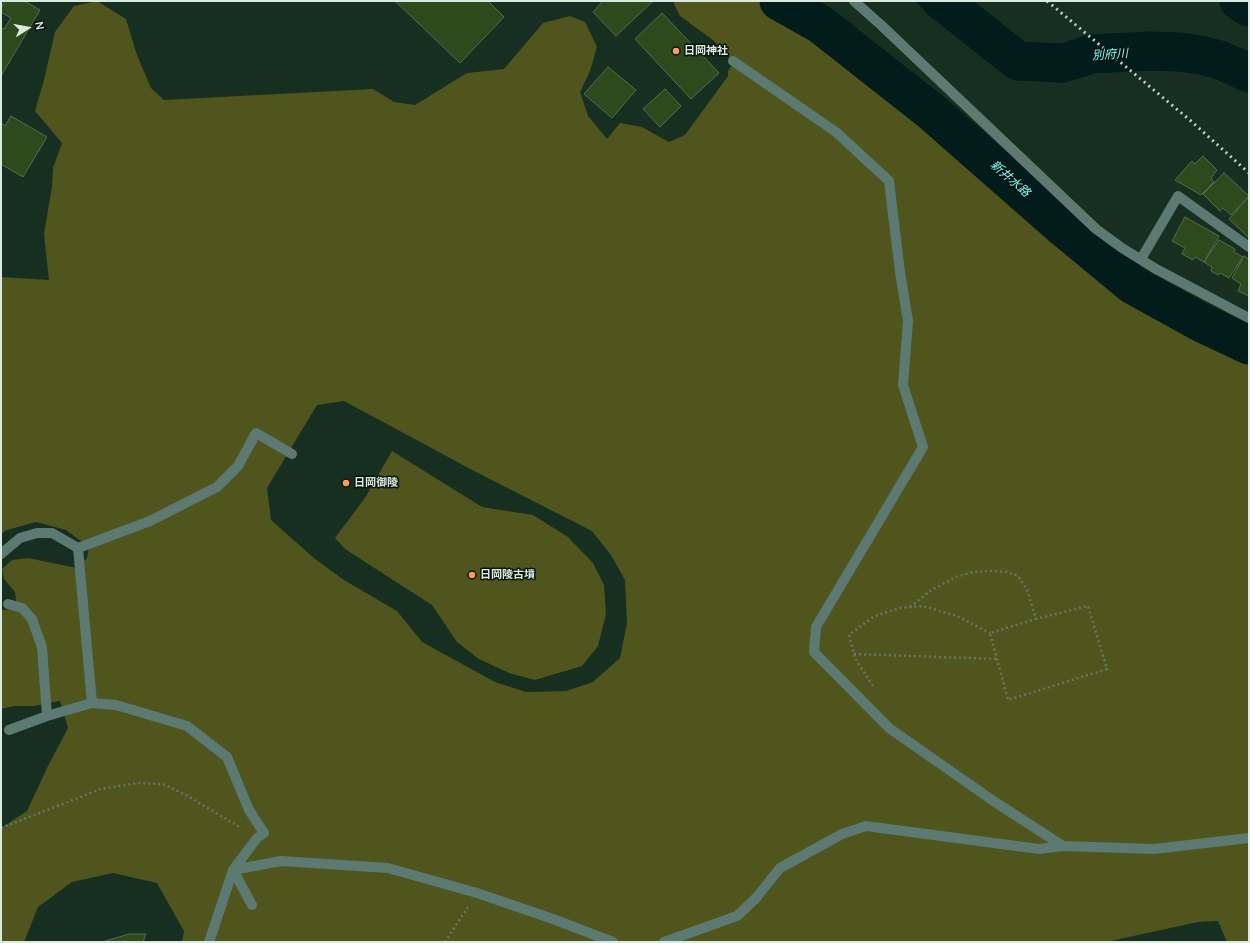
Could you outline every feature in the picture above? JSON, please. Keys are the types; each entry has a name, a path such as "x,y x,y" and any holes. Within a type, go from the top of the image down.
{"street":[{"path":"854,1 887,30 1096,229 1122,248 1156,269 1249,318"},
{"path":"733,61 836,132 889,181 900,272 908,321 902,385 923,448 816,627 814,652 889,728 992,800 1063,846"},
{"path":"1141,260 1178,196 1249,247"},
{"path":"78,548 150,521 217,487 238,466 256,433 292,454"},
{"path":"1,554 20,538 37,533 52,533 78,548"},
{"path":"78,548 92,703"},
{"path":"8,604 22,608 32,619 42,647 47,716"},
{"path":"8,730 47,716 92,703 116,705 187,726 227,757 249,810 264,833 257,838 233,870 209,942"},
{"path":"664,942 737,916 756,898 780,868 842,834 866,826 1039,849 1063,846 1154,849 1249,838"},
{"path":"233,870 281,861 388,868 477,893 553,919 613,942"},
{"path":"233,870 252,905"}],"path":[{"path":"910,607 930,591 956,577 973,572 1007,572 1018,576 1027,590 1036,619"},
{"path":"875,691 855,658 849,635 873,616 900,608 910,607 923,606 957,616 990,633 1036,619 1088,606 1107,669 1008,700 990,633"},
{"path":"854,654 997,660"},
{"path":"1,828 101,789 137,783 163,784 186,795 257,838"},
{"path":"445,942 477,893"}],"green space":[{"path":"97,1 126,19 137,55 151,88 164,100 373,89 394,102 415,105 467,73 504,69 543,23 570,16 585,22 597,47 590,71 580,92 588,116 607,139 620,123 642,127 669,142 685,135 728,76 728,71 734,62 713,40 680,16 674,4 675,1 788,1 835,30 905,95 1093,247 1152,290 1249,345 1249,942 1227,942 1218,921 1198,922 1106,942 182,942 184,931 157,883 113,873 72,882 38,907 24,942 1,942 1,828 27,811 68,728 60,701 34,706 14,706 1,709 1,610 17,609 15,592 4,579 2,569 12,560 28,558 77,568 87,558 89,547 66,530 36,522 7,530 1,534 1,277 49,280 44,234 52,186 53,168 62,143 35,111 55,32 74,6","holes":["344,401 476,472 592,531 611,555 625,580 627,623 620,658 593,682 566,691 526,692 495,682 422,642 397,611 344,580 315,559 271,520 267,488 317,405"]},
{"path":"392,451 482,507 533,515 568,537 593,563 604,585 606,614 598,646 582,666 535,680 509,673 479,659 457,642 432,605 345,549 335,538 365,498"}],"water":[{"path":"915,1 942,1 932,18"}],"building":[{"path":"5,1 24,1 40,10 1,76 1,28 4,29 11,18 1,12 1,8"},
{"path":"395,1 488,1 504,17 460,63"},
{"path":"603,1 653,1 616,36 593,12"},
{"path":"662,13 719,73 691,99 635,39"},
{"path":"608,67 636,90 612,118 584,94"},
{"path":"665,89 681,106 660,127 643,109"},
{"path":"11,116 47,137 23,177 1,164 1,123 5,126"},
{"path":"1203,156 1217,170 1211,178 1214,182 1201,195 1175,180 1192,161 1195,164"},
{"path":"1224,173 1249,196 1231,215 1223,208 1220,211 1203,194"},
{"path":"1249,197 1249,238 1229,219"},
{"path":"1185,217 1219,236 1204,262 1195,257 1193,260 1182,254 1185,248 1172,241"},
{"path":"1219,240 1235,249 1234,252 1243,257 1229,278 1220,273 1218,275 1211,271 1212,267 1204,262"},
{"path":"1244,256 1249,259 1249,296 1238,291 1241,284 1232,278"},
{"path":"129,934 146,934 143,942 102,942"}],"waterway":[{"name":"新井水路","path":"779,1 820,24 933,113 1064,228 1133,285 1200,322 1249,345"},
{"name":"別府川","path":"942,1 1018,61 1063,63 1092,54 1150,51 1179,52 1201,55 1220,60 1249,73"},
{"name":"別府川","path":"1239,1 1249,7"}],"railway":[{"path":"1047,1 1191,121 1249,173"}],"place":[{"name":"日岡神社","path":"676,51"},
{"name":"日岡御陵","path":"346,483"},
{"name":"日岡陵古墳","path":"472,575"}]}
